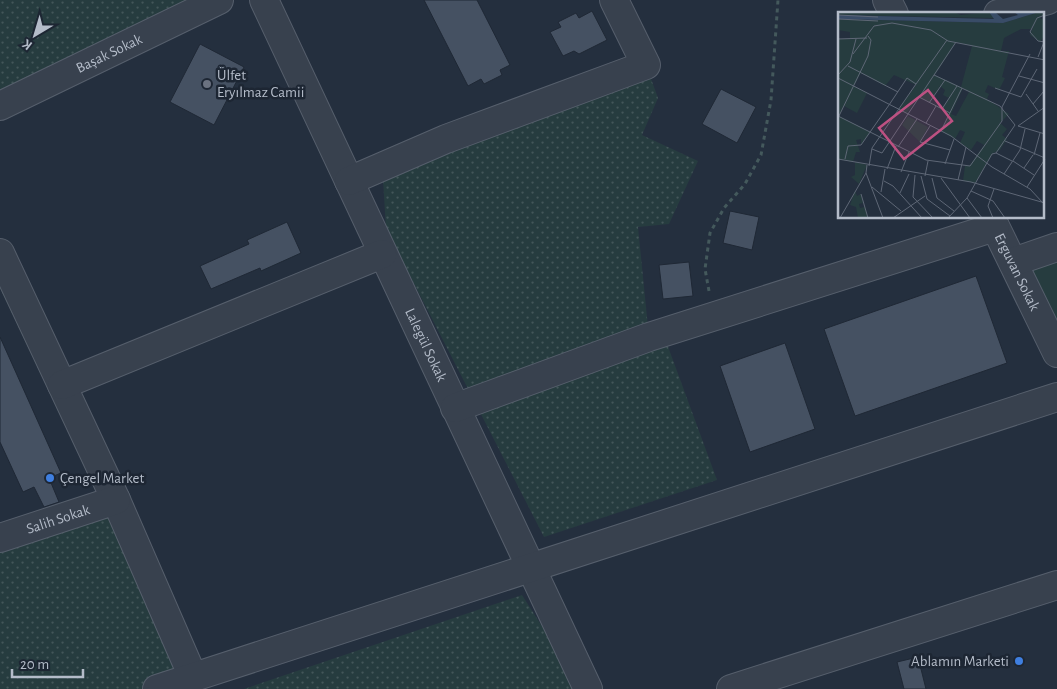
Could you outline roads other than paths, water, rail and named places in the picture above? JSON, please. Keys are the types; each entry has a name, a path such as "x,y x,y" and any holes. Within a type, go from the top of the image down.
{"street":[{"name":"Başak Sokak","path":"0,106 219,0"},
{"name":"Lalegül Sokak","path":"264,0 588,689"},
{"path":"348,181 446,140 646,66 614,0"},
{"path":"887,0 893,12"},
{"path":"1005,12 1048,0"},
{"path":"455,408 649,337 993,222"},
{"name":"Erguvan Sokak","path":"993,222 1057,353"},
{"path":"1013,262 1057,247"},
{"path":"62,385 382,254"},
{"path":"2,265 62,385 116,500 193,678"},
{"path":"157,689 1057,397"},
{"name":"Salih Sokak","path":"0,538 116,500"},
{"path":"731,689 1057,585"}],"place":[{"name":"Ülfet Eryılmaz Camii","path":"207,84"},
{"name":"Çengel Market","path":"50,478"},
{"name":"Ablamın Marketi","path":"1019,661"}]}
